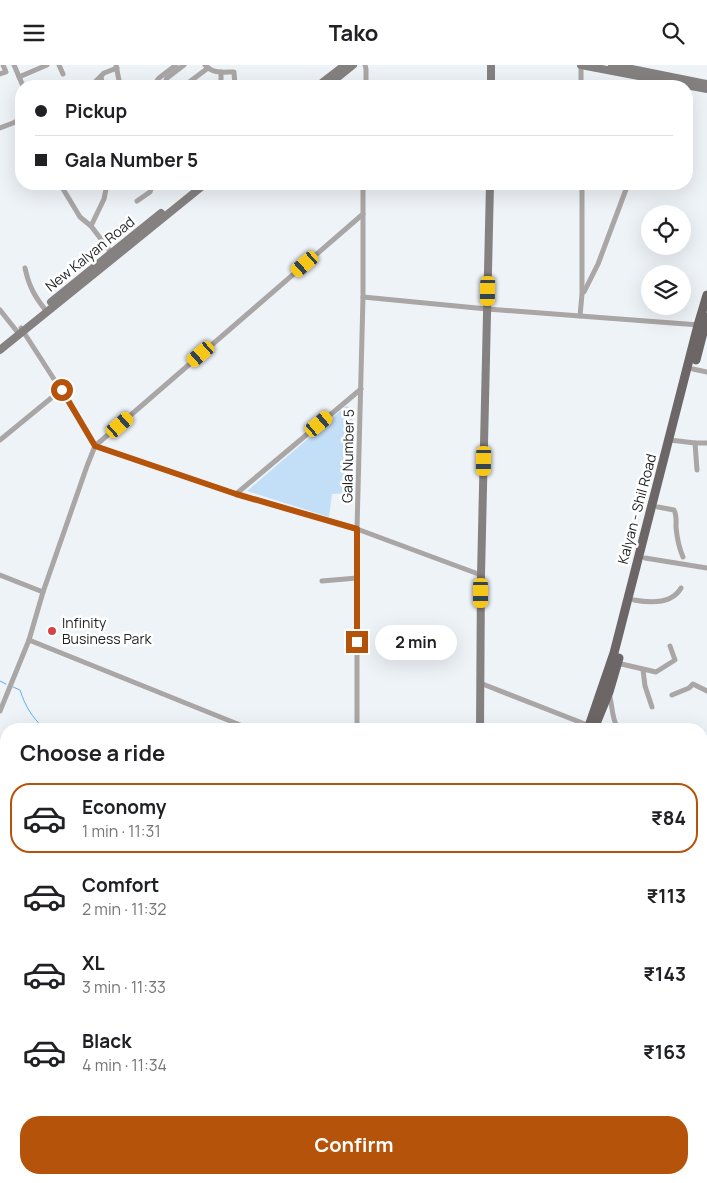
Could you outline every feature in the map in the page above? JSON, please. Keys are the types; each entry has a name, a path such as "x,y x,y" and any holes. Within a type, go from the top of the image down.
{"main road":[{"name":"Kalyan - Shil Road","path":"593,723 617,663 634,600 658,507 672,441 693,369 704,323 707,295"},
{"name":"Kalyan - Shil Road","path":"605,691 704,323"}],"street":[{"path":"3,65 6,72"},
{"path":"19,77 47,65"},
{"path":"59,65 63,74"},
{"path":"158,80 176,65"},
{"path":"166,80 184,65"},
{"path":"326,80 345,65"},
{"path":"334,80 353,65"},
{"path":"365,65 366,80"},
{"path":"491,65 491,80"},
{"path":"581,80 581,65 660,80"},
{"path":"612,65 663,80"},
{"path":"0,74 14,67 20,80"},
{"path":"98,80 106,72 117,67 119,80"},
{"path":"191,80 206,67 216,72 235,73 235,80"},
{"path":"221,73 221,80"},
{"path":"693,83 707,83"},
{"path":"693,86 707,89"},
{"path":"0,128 15,122"},
{"path":"64,190 80,217 91,226 113,255"},
{"path":"91,226 104,199 106,190"},
{"path":"137,201 150,192 150,190"},
{"name":"New Kalyan Road","path":"113,255 190,190"},
{"path":"0,350 45,310 197,190"},
{"name":"Gala Number 5","path":"357,723 357,529 364,190"},
{"path":"480,723 481,575 490,190"},
{"path":"580,316 582,294 582,190"},
{"path":"582,294 598,264 626,190"},
{"path":"0,711 29,640 43,591 95,446 363,215"},
{"path":"25,268 34,295 45,310"},
{"path":"363,297 487,309 704,323"},
{"path":"0,310 20,331 62,390 95,446 236,494 357,529 481,575"},
{"path":"0,345 20,331"},
{"path":"693,369 707,372"},
{"path":"236,494 361,389"},
{"path":"0,440 62,390"},
{"path":"672,441 707,443"},
{"path":"694,443 696,469"},
{"path":"658,507 674,511 678,541 683,557"},
{"path":"645,558 707,568"},
{"path":"0,575 43,591"},
{"path":"322,581 357,579"},
{"path":"634,600 644,602 665,601 678,593 682,588"},
{"path":"29,640 235,723"},
{"path":"617,663 656,672 675,660 670,646"},
{"path":"643,670 645,687 652,707"},
{"path":"480,683 579,723"},
{"path":"672,695 689,688 693,684 707,691"},
{"path":"605,691 612,703 612,717 615,723"}],"shaded area":[{"path":"346,406 353,408 348,493 332,494 329,517 247,491"}],"waterway":[{"path":"0,681 6,684"},
{"path":"13,687 20,690 29,711 39,723"}],"place":[{"name":"Infinity Business Park","path":"52,631"}],"route":[{"path":"62,390 95,446 236,494 357,529 357,642"}]}
